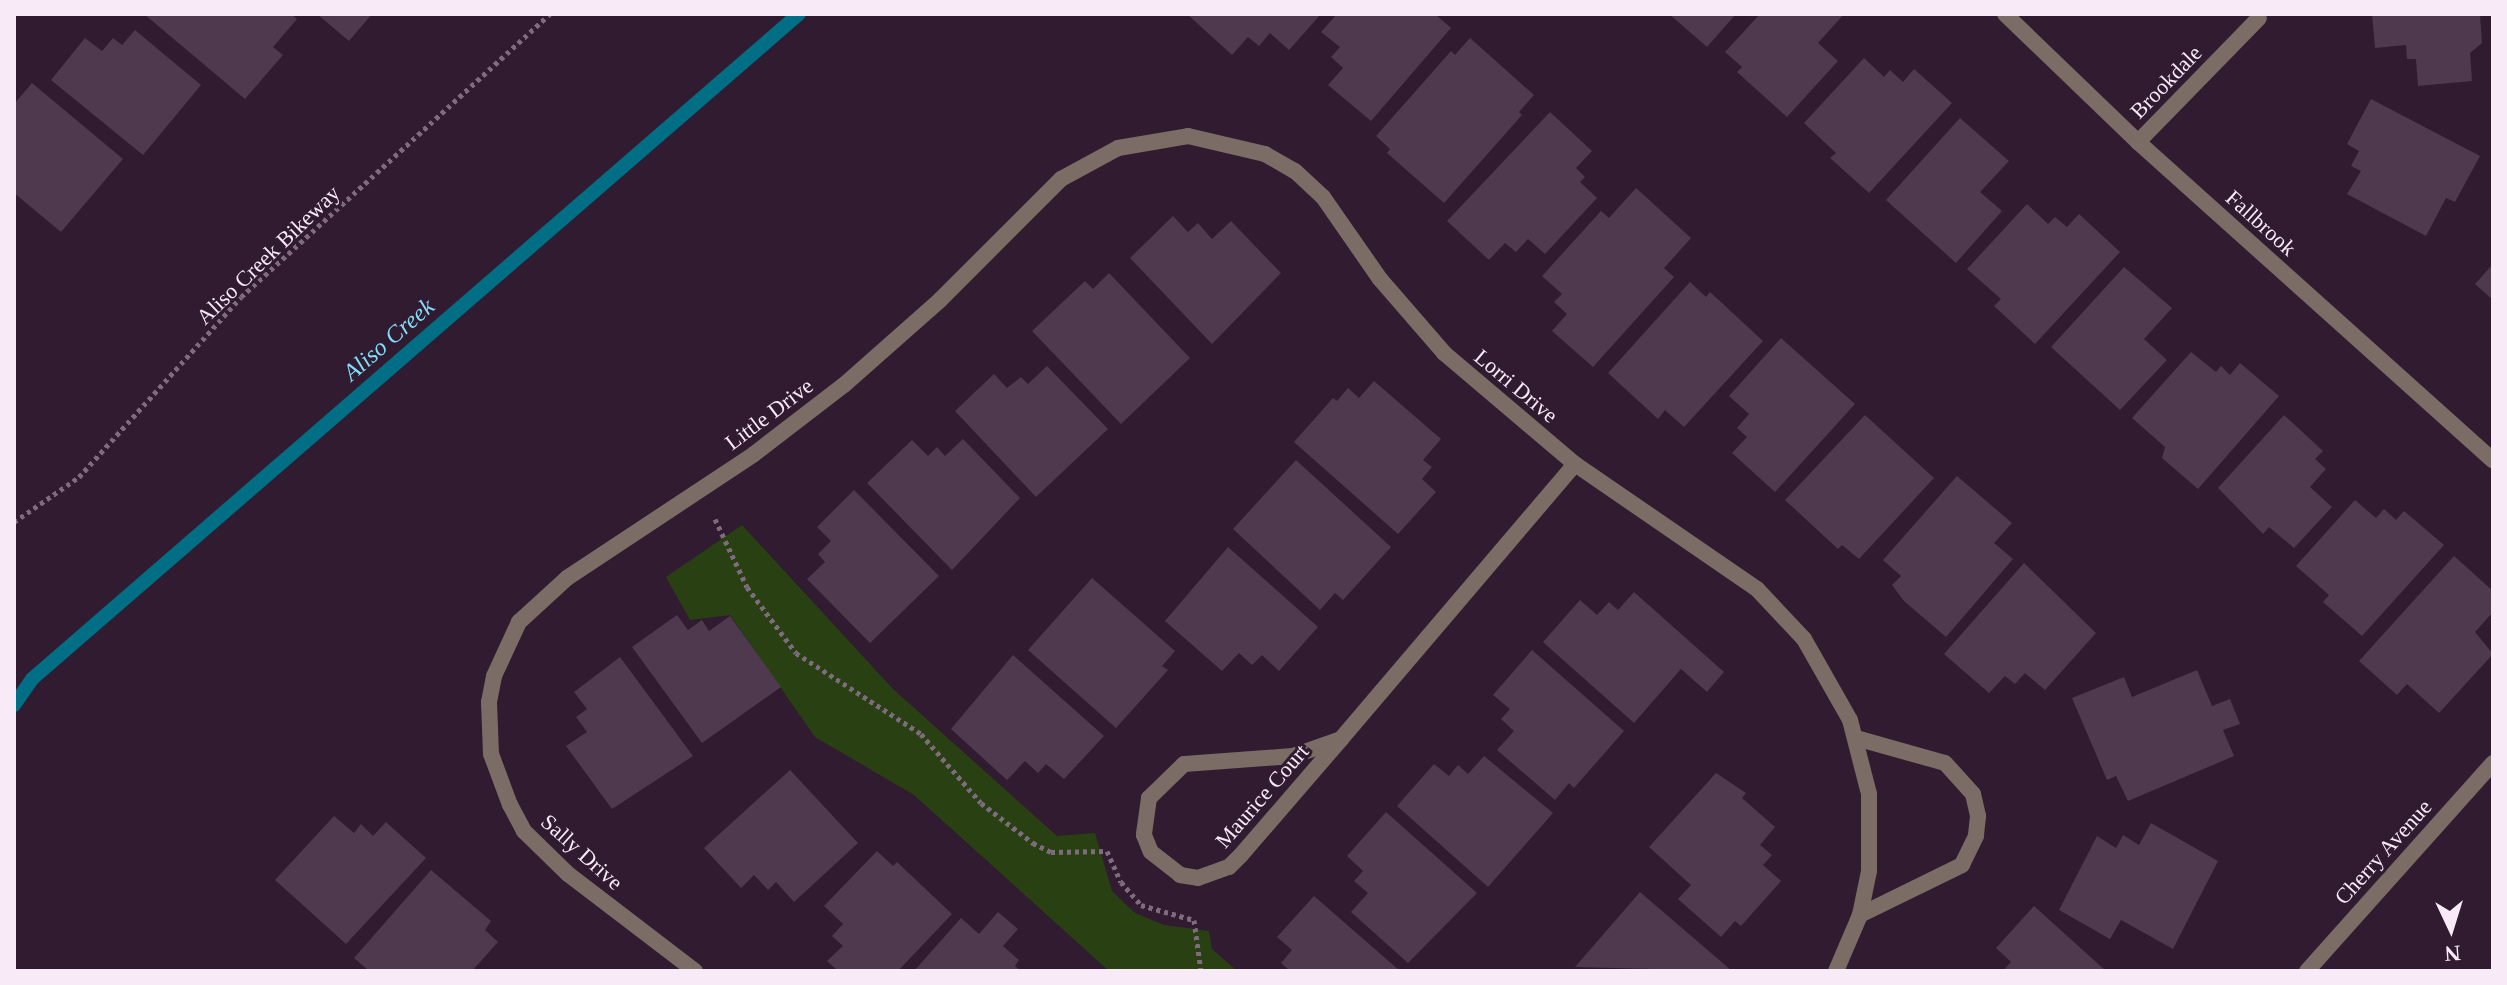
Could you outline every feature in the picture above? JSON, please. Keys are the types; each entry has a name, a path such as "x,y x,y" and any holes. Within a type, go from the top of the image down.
{"street":[{"name":"Fallbrook","path":"2005,14 2138,142 2493,460"},
{"name":"Brookdale","path":"2138,142 2259,18"},
{"name":"Lorri Drive","path":"1118,148 1188,136 1253,150 1295,171 1323,197 1413,322 1575,464 1782,611 1829,679 1856,738 1872,833 1860,915 1836,971"},
{"name":"Little Drive","path":"488,731 494,676 519,622 567,578 701,490 844,385 940,300 1061,179 1118,148"},
{"name":"Maurice Court","path":"1341,739 1293,756 1196,759 1184,764 1149,798 1144,835 1151,852 1163,866 1198,878 1229,867 1341,739 1575,464"},
{"name":"Sally Drive","path":"488,731 498,779 524,831 568,874 695,971"},
{"path":"1856,738 1945,763 1968,785 1978,816 1976,836 1962,865 1860,915"},
{"name":"Cherry Avenue","path":"2307,971 2493,763"}],"path":[{"name":"Aliso Creek Bikeway","path":"14,522 79,477 241,297 550,14"},
{"path":"701,490 747,587 796,653 921,734 981,803 1033,843 1051,852 1107,851 1121,882 1141,905 1194,920 1201,971"}],"green space":[{"path":"742,525 893,689 1057,836 1095,833 1112,891 1135,913 1164,925 1209,931 1212,949 1237,971 1109,971 914,795 815,737 730,615 690,620 666,577"}],"building":[{"path":"144,14 291,14 297,19 273,47 283,55 245,99"},
{"path":"317,14 372,14 349,41"},
{"path":"1187,14 1321,14 1289,50 1270,33 1259,46 1248,37 1232,55"},
{"path":"1337,14 1435,14 1451,28 1371,121 1328,85 1343,68 1331,57 1340,47 1321,32"},
{"path":"1669,14 1736,14 1707,47"},
{"path":"1760,14 1844,14 1818,43 1838,61 1787,117 1737,72 1742,67 1725,52"},
{"path":"2372,14 2480,14 2482,43 2470,53 2472,81 2418,86 2416,59 2407,59 2406,45 2375,48"},
{"path":"135,30 201,85 143,155 51,80 85,38 102,51 113,38 122,45"},
{"path":"1470,38 1534,95 1519,112 1522,115 1444,203 1387,153 1390,149 1376,136 1451,51 1455,55"},
{"path":"1864,58 1884,77 1890,70 1903,82 1914,69 1952,103 1869,193 1830,158 1836,153 1804,123"},
{"path":"32,83 123,159 61,232 14,193 14,104"},
{"path":"2371,99 2480,156 2455,202 2446,198 2426,236 2347,194 2361,171 2351,166 2359,151 2347,144"},
{"path":"1550,112 1592,151 1576,168 1585,177 1580,182 1597,198 1545,254 1528,239 1516,252 1505,243 1489,260 1447,221"},
{"path":"1960,118 2009,161 1980,192 2002,211 1956,263 1886,200"},
{"path":"1636,188 1691,238 1664,268 1674,277 1593,367 1552,331 1567,314 1554,302 1562,294 1542,276 1601,211 1609,218"},
{"path":"2027,204 2048,224 2055,217 2067,227 2079,214 2120,252 2035,344 1994,306 2001,299 1967,269"},
{"path":"1173,216 1188,232 1198,223 1212,239 1231,221 1281,273 1212,344 1130,258"},
{"path":"2493,264 2493,300 2475,284"},
{"path":"2124,267 2172,308 2144,339 2167,360 2120,410 2051,347"},
{"path":"1109,273 1190,358 1121,424 1032,331 1085,281 1093,289"},
{"path":"1690,282 1706,297 1710,292 1763,341 1684,427 1665,410 1658,419 1608,373"},
{"path":"1781,338 1855,404 1775,492 1732,453 1747,437 1737,428 1749,414 1729,396"},
{"path":"2191,352 2216,372 2221,366 2230,375 2240,363 2279,396 2198,489 2162,458 2165,447 2132,418"},
{"path":"1047,366 1108,429 1036,497 955,411 994,374 1007,388 1021,377 1028,384"},
{"path":"1374,381 1441,439 1423,460 1432,467 1422,479 1436,492 1398,534 1294,442 1333,398 1337,401 1348,388 1359,398"},
{"path":"1865,415 1934,478 1859,559 1842,545 1838,549 1785,500"},
{"path":"2284,415 2323,451 2315,459 2326,469 2310,487 2332,507 2294,548 2269,527 2263,534 2218,488"},
{"path":"963,439 1020,498 952,570 867,483 912,440 928,456 937,447 945,456"},
{"path":"1296,460 1391,547 1343,600 1335,593 1320,610 1233,529"},
{"path":"1957,476 2012,523 1994,543 2013,559 1946,637 1904,601 1892,585 1901,576 1883,560"},
{"path":"854,490 939,576 870,643 807,579 825,562 818,554 831,541 817,527"},
{"path":"2355,500 2376,518 2384,509 2396,520 2404,511 2444,545 2362,636 2323,602 2329,595 2296,566"},
{"path":"1228,547 1318,627 1279,671 1262,655 1252,665 1239,653 1222,671 1165,621"},
{"path":"2454,556 2493,591 2493,612 2475,632 2493,654 2439,713 2407,684 2397,695 2359,661"},
{"path":"2024,563 2096,633 2045,690 2025,673 2015,684 2005,676 1989,693 1944,654"},
{"path":"1092,578 1175,651 1162,666 1168,670 1116,728 1028,650"},
{"path":"1634,592 1724,672 1707,692 1681,669 1634,723 1543,642 1580,600 1597,615 1609,602 1618,610"},
{"path":"677,615 688,630 702,620 709,631 730,616 781,687 702,743 632,647"},
{"path":"1532,650 1624,731 1574,788 1569,783 1555,800 1497,750 1514,731 1501,719 1510,709 1493,695"},
{"path":"1013,655 1104,736 1064,779 1046,764 1038,773 1025,761 1007,780 951,729"},
{"path":"620,657 693,756 612,809 566,746 587,732 576,717 587,709 574,692"},
{"path":"2197,670 2212,706 2230,699 2240,724 2223,730 2234,756 2128,801 2116,776 2107,780 2072,698 2124,677 2132,697"},
{"path":"1484,756 1553,813 1488,887 1397,806 1434,764 1449,776 1458,765 1468,774"},
{"path":"790,770 858,843 794,902 776,882 768,890 754,875 741,888 704,848"},
{"path":"1716,773 1746,793 1742,798 1775,827 1760,845 1772,855 1763,865 1781,881 1741,926 1735,921 1721,937 1678,899 1691,885 1649,847"},
{"path":"1386,812 1477,893 1408,963 1351,912 1368,893 1354,881 1363,871 1347,856"},
{"path":"334,816 354,833 361,824 373,836 386,822 426,858 346,944 275,880"},
{"path":"2151,823 2218,861 2173,949 2121,920 2110,939 2059,910 2097,836 2116,848 2123,835 2139,845"},
{"path":"877,851 893,866 897,862 952,914 898,971 838,971 827,961 843,946 832,936 843,924 824,906"},
{"path":"431,870 491,921 485,930 498,942 472,971 369,971 354,958"},
{"path":"1640,892 1732,971 1575,967"},
{"path":"1314,896 1400,971 1290,971 1281,963 1292,950 1277,937"},
{"path":"2034,906 2106,971 2003,971 2011,962 1996,948"},
{"path":"998,912 1018,929 1003,946 1019,960 1015,966 1021,971 914,971 961,918 979,934"}],"waterway":[{"name":"Aliso Creek","path":"14,705 32,679 799,14"}]}
